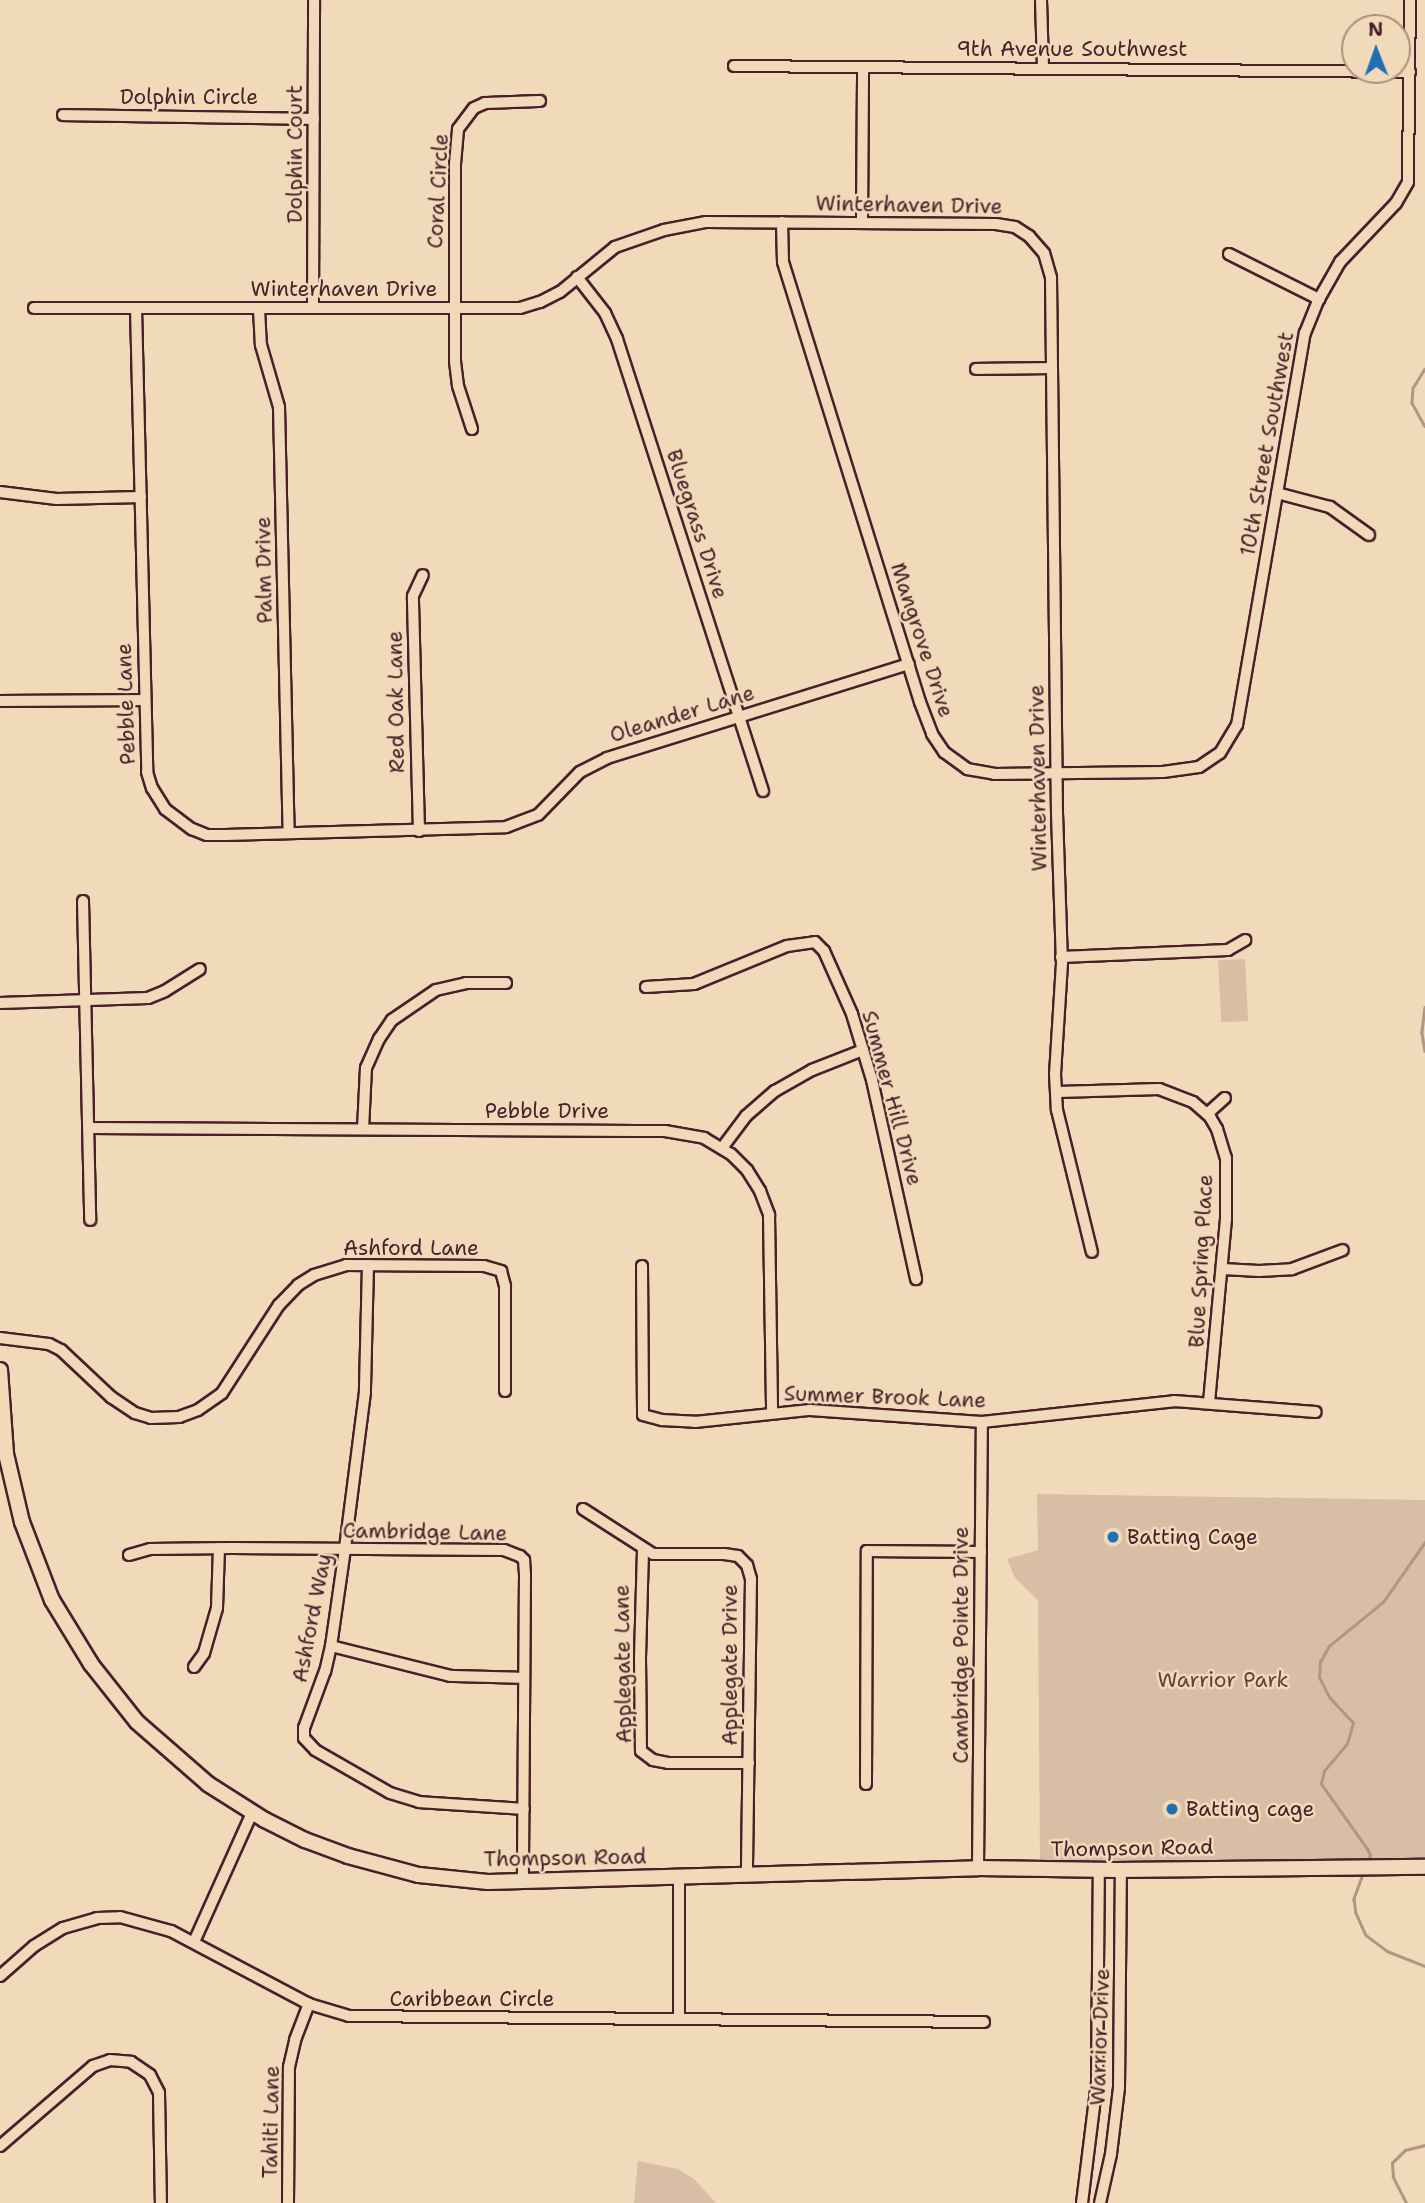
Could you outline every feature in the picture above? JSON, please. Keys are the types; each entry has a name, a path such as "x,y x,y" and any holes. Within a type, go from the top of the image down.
{"street":[{"name":"Dolphin Court","path":"313,308 314,0"},
{"path":"1041,0 1043,69"},
{"name":"9th Avenue Southwest","path":"734,66 1341,71"},
{"path":"862,222 863,68"},
{"name":"10th Street Southwest","path":"1238,717 1301,350 1319,299 1340,262 1406,188 1410,172 1410,84"},
{"name":"Coral Circle","path":"472,429 457,386 454,309 455,164 461,123 474,108 485,103 540,101"},
{"name":"Dolphin Circle","path":"63,115 314,118"},
{"name":"Winterhaven Drive","path":"34,308 454,309 531,305 560,292 615,247 664,230 706,222 996,224 1015,227 1029,236 1044,253 1051,278 1061,957 1055,1066 1060,1130 1092,1252"},
{"name":"Mangrove Drive","path":"782,222 783,262 909,664 932,734 944,752 956,763 981,773 1163,772 1199,767 1220,754 1229,741 1238,717"},
{"path":"1229,254 1319,299"},
{"name":"Bluegrass Drive","path":"577,277 605,313 617,340 763,791"},
{"name":"Pebble Lane","path":"136,308 144,700 149,781 172,817 207,835 485,828"},
{"name":"Palm Drive","path":"260,309 261,345 279,407 289,833"},
{"path":"976,369 1051,368"},
{"path":"0,492 57,499 141,497"},
{"path":"1277,493 1330,507 1369,535"},
{"name":"Red Oak Lane","path":"419,831 413,596 423,575"},
{"name":"Oleander Lane","path":"485,828 519,824 538,815 580,772 607,758 909,664"},
{"path":"0,701 144,700"},
{"path":"83,901 90,1220"},
{"path":"1061,957 1228,950 1244,940"},
{"name":"Summer Hill Drive","path":"646,987 694,984 775,950 815,942 826,955 844,994 863,1050 916,1279"},
{"path":"0,1003 87,1002 155,996 200,969"},
{"path":"363,1129 366,1068 379,1039 392,1020 436,990 466,983 506,983"},
{"path":"722,1148 746,1116 775,1091 812,1070 863,1050"},
{"name":"Blue Spring Place","path":"1058,1092 1159,1089 1193,1102 1207,1114 1224,1145 1226,1158 1223,1269 1209,1402"},
{"path":"1207,1114 1225,1098"},
{"name":"Pebble Drive","path":"89,1128 664,1131 704,1138 722,1148 754,1179 772,1228 772,1412"},
{"path":"1223,1269 1259,1272 1292,1269 1343,1250"},
{"name":"Ashford Way","path":"368,1265 366,1392 345,1549 326,1671 304,1728 304,1738 308,1745 390,1793 411,1800 524,1808"},
{"name":"Ashford Lane","path":"0,1338 49,1344 61,1350 111,1397 135,1413 151,1418 179,1417 198,1410 222,1393 279,1305 298,1285 336,1266 484,1266 501,1271 505,1286 505,1391"},
{"name":"Summer Brook Lane","path":"642,1266 643,1415 695,1422 772,1412 826,1410 982,1422 1143,1402 1209,1402 1316,1412"},
{"name":"Thompson Road","path":"0,1370 6,1454 16,1501 38,1567 74,1638 105,1684 154,1739 208,1784 252,1813 305,1840 385,1867 451,1879 523,1881 978,1868 1121,1870 1419,1867"},
{"name":"Cambridge Pointe Drive","path":"978,1868 982,1422"},
{"path":"583,1509 643,1550"},
{"path":"194,1667 204,1653 217,1608 219,1548"},
{"name":"Cambridge Lane","path":"129,1555 150,1549 219,1548 513,1551 524,1560 523,1881"},
{"name":"Applegate Lane","path":"643,1550 641,1751 653,1760 668,1763 749,1763"},
{"name":"Applegate Drive","path":"643,1550 653,1554 738,1556 747,1565 751,1580 747,1875"},
{"path":"866,1784 867,1551 981,1552"},
{"path":"331,1646 450,1676 524,1678"},
{"path":"194,1942 252,1813"},
{"name":"Warrior Drive","path":"1082,2203 1097,2083 1099,1870"},
{"name":"Warrior Drive","path":"1100,2203 1111,2154 1119,2088 1121,1870"},
{"path":"679,2018 680,1877"},
{"name":"Caribbean Circle","path":"0,1976 49,1935 73,1923 97,1917 120,1917 144,1921 194,1942 309,2004 339,2015 984,2022"},
{"name":"Tahiti Lane","path":"288,2203 289,2067 295,2040 309,2004"},
{"path":"0,2146 93,2066 110,2060 131,2062 150,2075 159,2093 161,2203"}],"green space":[{"path":"1245,959 1248,1021 1221,1022 1218,960"},
{"name":"Warrior Park","path":"1037,1494 1425,1500 1425,1866 1040,1864 1038,1600 1015,1578 1007,1559 1038,1550"},
{"path":"638,2161 678,2169 694,2179 716,2203 634,2203"}],"waterway":[{"path":"1425,369 1413,388 1412,403 1425,426"},
{"path":"1425,1007 1422,1033 1425,1051"},
{"path":"1367,1864 1370,1855 1367,1849 1321,1784 1324,1771 1347,1744 1353,1723 1329,1697 1319,1677 1320,1662 1329,1646 1383,1602 1425,1542"},
{"path":"1363,1874 1354,1899 1356,1913 1366,1935 1387,1951 1425,1966"},
{"path":"1406,2203 1393,2177 1392,2163 1405,2150 1425,2145"}],"place":[{"name":"Batting Cage","path":"1113,1537"},
{"name":"Batting cage","path":"1172,1809"}]}
